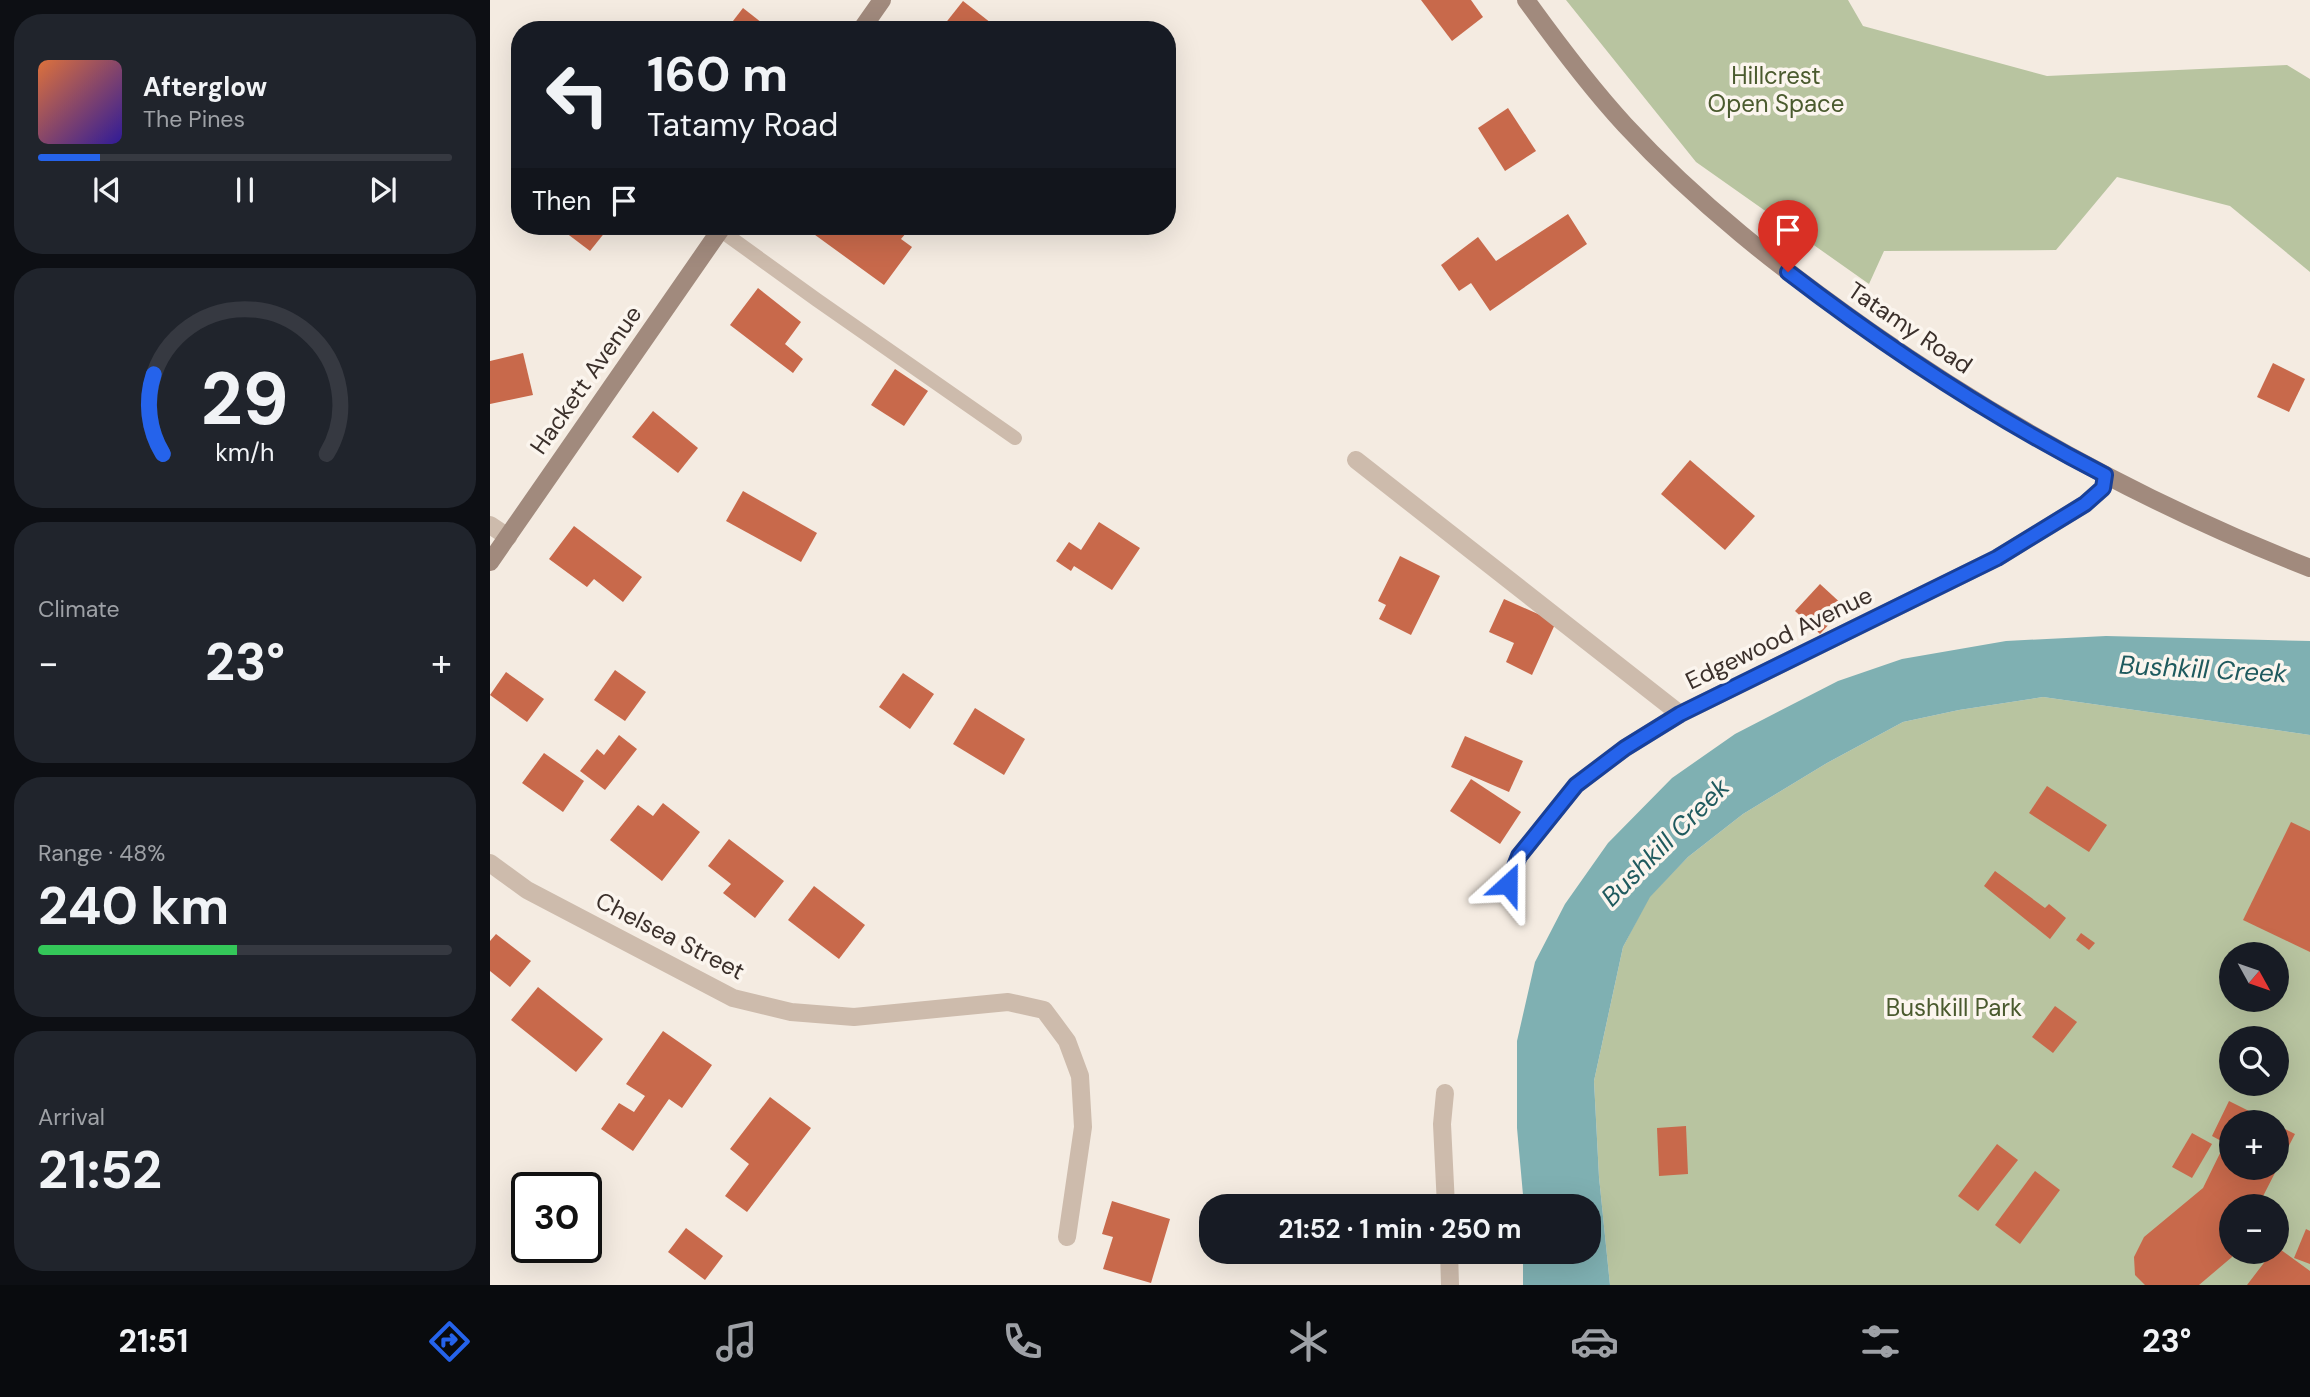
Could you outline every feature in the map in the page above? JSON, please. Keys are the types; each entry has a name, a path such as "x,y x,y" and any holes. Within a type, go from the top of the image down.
{"main road":[{"path":"867,21 882,0"},
{"name":"Tatamy Road","path":"1526,0 1565,53 1626,126 1682,182 1749,241 1815,292 1903,354 2004,419 2105,475 2177,510 2310,568"},
{"name":"Hackett Avenue","path":"490,562 716,235"}],"street":[{"path":"1356,460 1680,714"},
{"name":"Edgewood Avenue","path":"1508,884 1519,856 1576,785 1625,748 1680,714 1997,558 2085,504 2103,488 2105,475"},
{"path":"490,525 508,537"},
{"name":"Chelsea Street","path":"490,863 527,890 733,998 791,1012 854,1017 1008,1002 1044,1010 1067,1041 1080,1076 1083,1127 1067,1237"},
{"path":"1446,1093 1443,1124 1446,1194"},
{"path":"1449,1264 1450,1285"}],"lane":[{"path":"730,235 817,300 1015,438"}],"green space":[{"name":"Hillcrest Open Space","path":"1566,0 1848,0 1863,26 2047,76 2287,65 2310,79 2310,272 2230,206 2117,177 2056,250 1884,251 1869,284 1696,162"},
{"name":"Bushkill Park","path":"2043,697 2310,735 2310,1285 1610,1285 1599,1177 1594,1081 1623,947 1649,897 1688,857 1743,814 1827,763 1903,722"}],"water":[{"name":"Bushkill Creek","path":"2106,636 2310,641 2310,735 2043,697 1903,722 1827,763 1743,814 1688,857 1650,897 1623,947 1594,1081 1601,1194 1523,1194 1517,1128 1517,1041 1535,962 1565,904 1608,843 1672,778 1735,734 1838,681 1902,659 2006,641"},
{"path":"1601,1197 1610,1285 1523,1285 1523,1264 1601,1264"}],"building":[{"path":"1421,0 1471,0 1483,17 1452,41"},
{"path":"963,1 989,21 947,21"},
{"path":"743,8 760,21 733,21"},
{"path":"1508,108 1536,151 1505,171 1478,128"},
{"path":"1568,214 1587,244 1490,311 1471,283 1459,291 1441,265 1478,237 1496,261"},
{"path":"569,235 603,235 590,251"},
{"path":"815,235 904,235 901,239 912,247 884,285"},
{"path":"758,288 801,322 785,344 803,359 793,373 730,325"},
{"path":"523,353 533,395 490,404 490,361"},
{"path":"2273,363 2305,379 2289,412 2257,397"},
{"path":"895,369 928,391 904,426 871,405"},
{"path":"653,411 698,448 678,473 632,437"},
{"path":"1690,460 1755,516 1725,550 1661,494"},
{"path":"743,491 817,533 801,562 726,521"},
{"path":"1099,522 1140,548 1112,590 1074,566 1071,571 1056,561 1069,542 1081,550"},
{"path":"574,526 642,577 623,602 594,579 587,587 549,559"},
{"path":"1400,556 1440,576 1411,635 1379,619 1386,605 1378,601"},
{"path":"1820,584 1845,607 1820,634 1795,611"},
{"path":"1504,599 1556,622 1532,675 1506,662 1514,643 1489,632"},
{"path":"615,670 646,692 625,721 594,700"},
{"path":"506,672 544,699 527,722 490,695"},
{"path":"903,673 934,694 910,729 879,707"},
{"path":"975,708 1025,739 1004,775 953,744"},
{"path":"619,735 637,749 605,790 580,771 597,749 604,755"},
{"path":"1465,736 1523,761 1509,792 1451,767"},
{"path":"544,753 584,781 563,812 522,783"},
{"path":"1471,779 1521,812 1500,844 1450,811"},
{"path":"2047,786 2107,825 2089,852 2029,813"},
{"path":"663,803 700,832 662,881 610,840 638,805 653,816"},
{"path":"2291,822 2310,831 2310,952 2243,920"},
{"path":"729,839 784,881 755,918 723,893 731,884 708,866"},
{"path":"1995,871 2045,908 2049,904 2066,918 2050,939 1984,886"},
{"path":"814,886 865,925 839,959 788,920"},
{"path":"2081,933 2095,943 2089,950 2076,940"},
{"path":"496,934 531,961 510,987 490,971 490,941"},
{"path":"538,987 603,1039 576,1072 511,1020"},
{"path":"2055,1006 2077,1022 2053,1053 2032,1037"},
{"path":"663,1031 712,1065 682,1108 669,1099 633,1151 601,1129 619,1103 634,1112 645,1096 626,1084"},
{"path":"770,1097 811,1128 747,1212 725,1196 749,1164 730,1149"},
{"path":"2229,1101 2247,1110 2225,1110"},
{"path":"2219,1122 2219,1140 2212,1136"},
{"path":"1686,1126 1688,1174 1659,1176 1657,1128"},
{"path":"2289,1131 2295,1134 2289,1146"},
{"path":"2192,1133 2212,1144 2192,1178 2172,1167"},
{"path":"1997,1144 2018,1160 1978,1211 1958,1196"},
{"path":"2219,1155 2219,1180 2271,1180 2264,1194 2219,1194 2219,1264 2224,1264 2199,1285 2145,1285 2135,1275 2134,1257 2144,1237 2203,1188"},
{"path":"2035,1171 2060,1190 2020,1244 1995,1225"},
{"path":"1112,1201 1170,1219 1151,1283 1103,1269 1113,1237 1102,1234"},
{"path":"686,1228 723,1256 705,1280 668,1252"},
{"path":"2306,1229 2310,1231 2310,1264 2294,1258"},
{"path":"2289,1256 2310,1271 2310,1285 2247,1285 2263,1264 2289,1264"}],"route":[{"path":"1508,884 1519,856 1576,785 1625,748 1680,714 1997,558 2085,504 2103,488 2105,475 1971,399 1788,272"}]}
